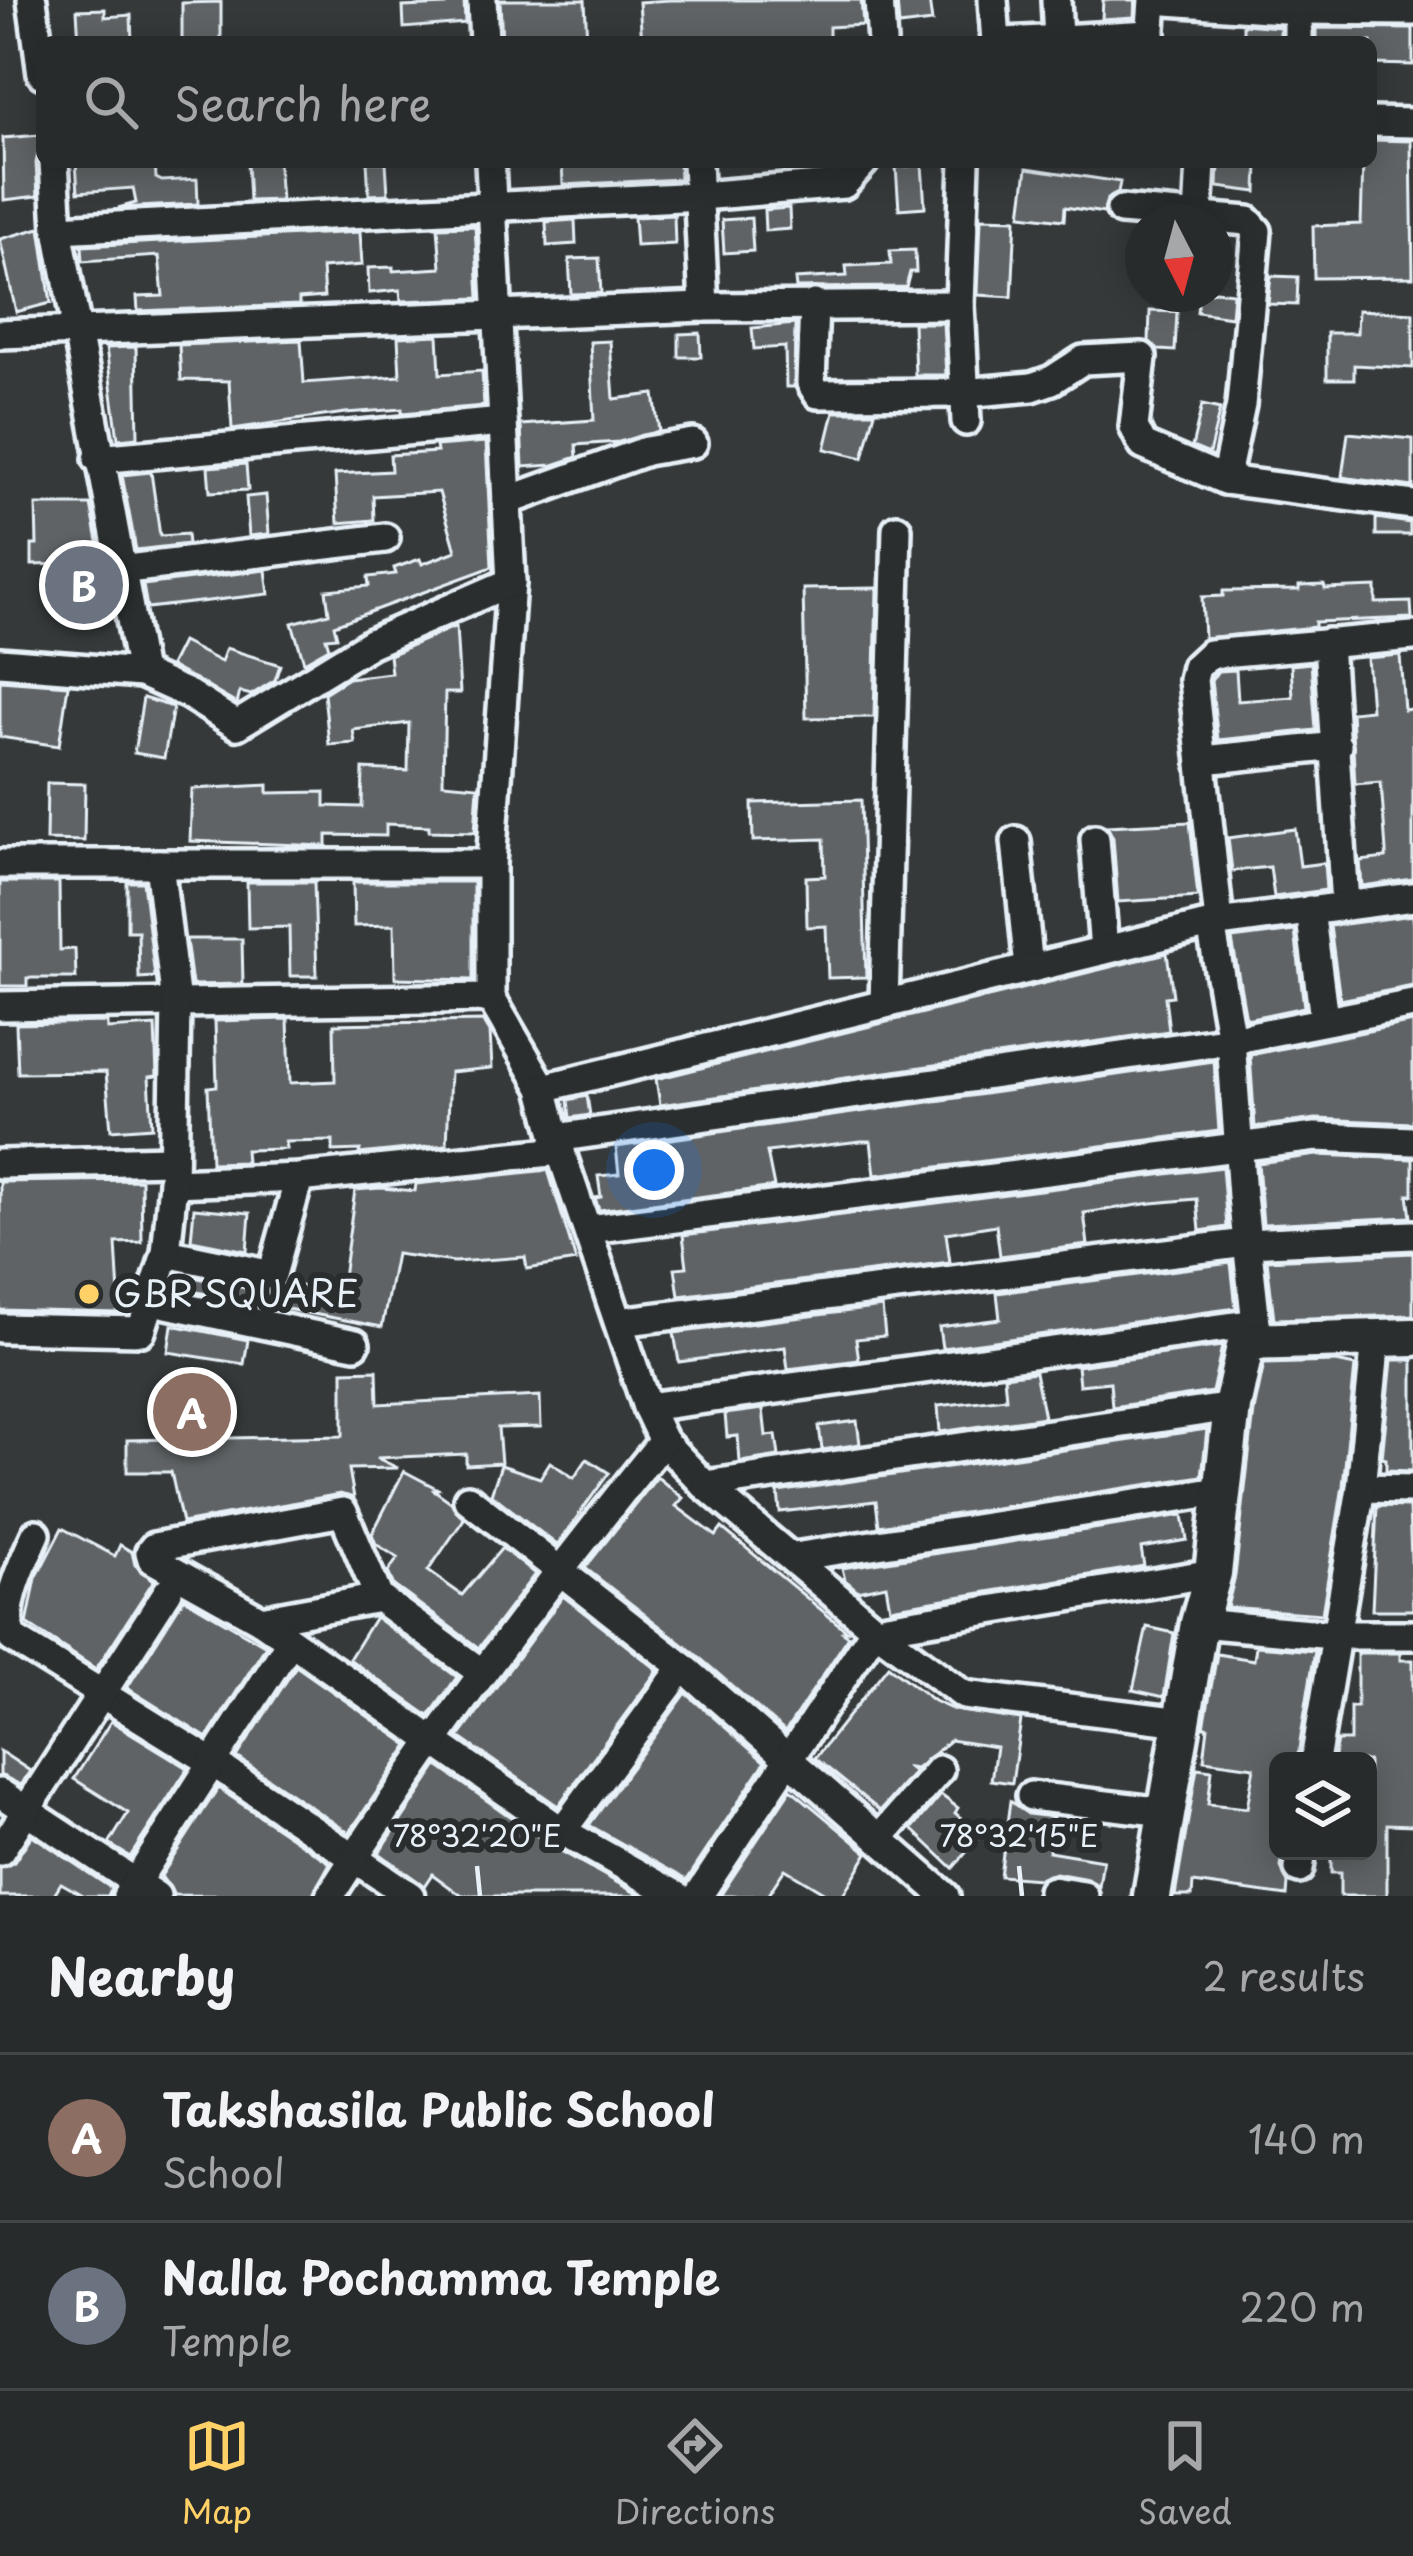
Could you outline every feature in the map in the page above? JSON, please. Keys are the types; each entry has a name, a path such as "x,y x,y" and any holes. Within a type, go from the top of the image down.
{"street":[{"path":"32,0 37,36"},
{"path":"482,0 484,36"},
{"path":"879,0 881,36"},
{"path":"993,0 996,36"},
{"path":"1056,0 1058,36"},
{"path":"1150,36 1153,0 1413,11"},
{"path":"1298,5 1298,36"},
{"path":"1377,122 1413,123"},
{"path":"54,168 58,229 141,673"},
{"path":"490,168 511,582 491,864 491,998 543,1088 647,1407 663,1441 705,1485 875,1629 964,1695 1182,1722"},
{"path":"698,168 704,308"},
{"path":"58,229 700,196 844,184 859,168"},
{"path":"964,407 960,305 965,168"},
{"path":"1199,204 1202,168"},
{"path":"1121,210 1125,210"},
{"path":"1225,480 1241,405 1257,231 1248,221 1233,220"},
{"path":"0,334 814,304 960,305"},
{"path":"814,304 811,383 818,394 964,407 1045,383 1083,360 1142,357 1134,427 1137,440 1225,480 1413,505"},
{"path":"98,459 503,422"},
{"path":"507,501 646,452 693,443"},
{"path":"884,1004 897,529"},
{"path":"119,570 385,538"},
{"path":"0,662 141,673 188,694 237,725 371,643 511,582"},
{"path":"1152,1896 1199,1623 1213,1573 1232,1407 1251,1333 1231,1040 1215,923 1204,760 1193,680 1204,657 1413,636"},
{"path":"1328,643 1346,904"},
{"path":"1204,760 1337,746"},
{"path":"1096,839 1104,950"},
{"path":"1016,841 1029,968"},
{"path":"0,864 491,864"},
{"path":"0,1328 140,1331 153,1301 166,1253 176,1003 159,864"},
{"path":"543,1088 1215,923 1413,897"},
{"path":"1310,910 1324,1019"},
{"path":"0,1006 491,998"},
{"path":"0,1164 299,1178 558,1144 1231,1040 1413,1004"},
{"path":"589,1229 1316,1137 1413,1141"},
{"path":"166,1253 272,1275 299,1178"},
{"path":"619,1322 1246,1244 1413,1235"},
{"path":"153,1301 355,1345"},
{"path":"647,1407 1251,1333 1413,1337"},
{"path":"1316,1752 1361,1488 1376,1339"},
{"path":"705,1485 1232,1407"},
{"path":"330,1896 431,1740 663,1441"},
{"path":"1361,1488 1413,1489"},
{"path":"794,1557 1226,1490"},
{"path":"468,1499 683,1666 945,1896"},
{"path":"482,1673 379,1598 344,1512 154,1546 150,1552 152,1558 261,1620 562,1831 678,1896"},
{"path":"36,1534 4,1607 6,1631 410,1896"},
{"path":"698,1896 875,1629 1213,1573"},
{"path":"0,1851 168,1592"},
{"path":"261,1620 379,1598"},
{"path":"1199,1623 1333,1635 1413,1635"},
{"path":"0,1793 139,1892 290,1642"},
{"path":"562,1831 683,1666"},
{"path":"880,1838 939,1770"},
{"path":"1030,1796 1165,1812"},
{"path":"1052,1892 1084,1896"}],"building":[{"path":"444,0 464,0 465,23 404,28 403,7 445,5"},
{"path":"500,0 585,0 587,36 502,36"},
{"path":"861,0 863,25 829,27 829,36 642,36 639,2"},
{"path":"897,0 929,0 932,22 899,26"},
{"path":"1103,0 1135,0 1134,17 1102,19"},
{"path":"221,2 221,36 182,36 182,3"},
{"path":"105,9 105,17 131,15 132,36 79,36 77,10"},
{"path":"1243,24 1280,27 1280,36 1243,36"},
{"path":"1316,28 1413,29 1413,65 1377,64 1377,36 1316,36"},
{"path":"36,135 38,196 4,200 3,138"},
{"path":"1377,140 1411,141 1413,277 1314,278 1313,226 1361,224 1363,168 1377,168"},
{"path":"76,168 155,168 156,178 162,181 197,179 198,204 118,208 136,203 133,188 78,192"},
{"path":"247,168 278,168 281,200 249,201"},
{"path":"367,168 386,168 388,194 369,195"},
{"path":"562,168 679,168 680,179 563,185"},
{"path":"896,168 922,168 925,207 899,209"},
{"path":"1027,168 1120,182 1118,193 1107,199 1104,213 1065,207 1064,220 1021,215"},
{"path":"1219,168 1258,168 1257,192 1218,187"},
{"path":"789,208 790,229 765,231 764,210"},
{"path":"674,215 675,244 636,246 634,217"},
{"path":"751,218 753,251 724,253 722,220"},
{"path":"981,218 1016,219 1012,297 978,295"},
{"path":"575,220 576,244 547,246 546,222"},
{"path":"475,226 479,298 401,301 400,290 369,293 368,268 441,268 438,227"},
{"path":"40,228 51,303 16,312 0,239"},
{"path":"360,232 362,265 322,268 324,297 299,299 299,305 138,311 137,297 163,296 159,256 83,261 82,246"},
{"path":"915,250 916,272 910,272 906,287 796,288 795,279 847,276 846,266 891,264 890,251"},
{"path":"599,258 601,293 571,294 569,259"},
{"path":"1271,276 1298,277 1297,305 1268,304"},
{"path":"1358,310 1413,313 1413,368 1354,365 1354,379 1327,379 1327,333 1357,333"},
{"path":"1150,312 1177,312 1175,351 1159,350 1149,341"},
{"path":"913,323 943,323 946,375 915,375"},
{"path":"795,324 794,387 786,387 785,347 754,349 752,328"},
{"path":"700,333 701,357 679,357 679,334"},
{"path":"438,335 440,374 482,371 484,406 345,413 232,429 229,381 181,380 179,345 301,340 304,383 400,376 398,337"},
{"path":"610,341 614,399 654,394 659,431 619,442 576,445 577,457 523,467 521,425 594,420 590,342"},
{"path":"136,347 138,437 118,439 106,348"},
{"path":"1202,405 1220,409 1209,454 1192,447"},
{"path":"834,412 875,412 863,458 825,449"},
{"path":"1348,433 1413,439 1413,487 1342,477"},
{"path":"486,442 492,567 334,625 337,637 326,638 329,648 304,662 292,623 329,613 326,590 369,586 368,577 396,574 394,568 456,551 439,492 373,496 374,520 338,523 335,474 391,471 390,455"},
{"path":"246,464 248,490 210,492 208,467"},
{"path":"151,472 160,536 187,534 188,544 136,550 122,475"},
{"path":"266,495 269,534 249,536 246,497"},
{"path":"36,505 91,505 102,562 103,602 65,601 67,564 32,565 32,545 37,545"},
{"path":"1376,518 1410,523 1410,535 1376,535"},
{"path":"266,570 269,594 147,608 143,585"},
{"path":"1324,585 1325,589 1376,587 1376,603 1411,602 1412,618 1315,622 1315,627 1204,638 1202,597 1223,596 1223,591"},
{"path":"877,588 874,717 806,718 803,589"},
{"path":"456,626 460,693 445,693 443,783 478,786 475,832 386,824 386,836 327,835 327,846 190,841 192,789 268,785 268,793 325,792 325,806 362,807 363,769 408,771 409,723 353,730 355,743 329,745 324,693 348,678 391,673 389,655"},
{"path":"182,642 221,662 226,648 280,665 275,680 251,695 240,692 237,704 170,666"},
{"path":"1400,655 1404,710 1411,709 1413,729 1413,879 1362,886 1360,861 1386,858 1386,851 1381,782 1355,784 1351,712 1371,710 1367,658"},
{"path":"1311,663 1316,730 1218,740 1211,681 1218,671 1236,670 1238,701 1293,697 1291,665"},
{"path":"0,680 68,685 59,746 0,737"},
{"path":"143,698 173,707 164,758 134,753"},
{"path":"47,783 85,784 84,841 46,840"},
{"path":"861,800 866,977 828,978 826,926 807,927 806,877 825,876 824,839 753,841 752,803"},
{"path":"1190,822 1198,897 1118,902 1113,838 1107,826"},
{"path":"1295,829 1300,866 1324,863 1326,890 1274,897 1270,867 1232,871 1228,838"},
{"path":"0,882 59,882 60,950 75,949 76,978 27,978 27,986 0,986"},
{"path":"127,882 143,882 155,977 139,978 138,931 127,931"},
{"path":"247,882 314,882 317,976 290,976 289,927 248,928"},
{"path":"353,882 473,882 473,980 395,978 394,925 354,926"},
{"path":"1413,915 1413,986 1340,1000 1330,926"},
{"path":"1295,931 1304,1007 1246,1019 1232,939"},
{"path":"186,939 242,939 243,984 192,985"},
{"path":"1167,953 1173,996 1165,997 1169,1031 660,1105 656,1079"},
{"path":"288,1019 290,1083 335,1081 334,1024 483,1021 490,1032 492,1068 450,1072 447,1145 359,1154 360,1150 333,1151 333,1141 285,1142 286,1149 245,1150 246,1162 211,1163 208,1087 217,1086 215,1021"},
{"path":"107,1022 107,1029 155,1026 157,1076 149,1077 152,1127 111,1130 106,1072 18,1073 16,1024"},
{"path":"1413,1022 1413,1123 1316,1119 1255,1127 1250,1055"},
{"path":"1214,1061 1219,1131 875,1175 871,1141 861,1141 767,1152 774,1187 599,1210 595,1198 601,1197 598,1176 619,1174 616,1147"},
{"path":"587,1096 590,1115 570,1118 568,1100"},
{"path":"1317,1155 1413,1159 1413,1195 1408,1195 1411,1217 1263,1224 1258,1163"},
{"path":"1222,1167 1227,1227 1200,1231 1197,1199 1152,1203 1084,1213 1088,1245 1000,1256 996,1225 946,1233 950,1262 679,1296 675,1268 687,1267 683,1235"},
{"path":"548,1170 576,1261 527,1269 525,1257 454,1262 396,1254 382,1327 186,1290 189,1276 268,1293 287,1284 341,1292 355,1190 415,1191 416,1184"},
{"path":"141,1180 142,1242 116,1243 120,1313 0,1310 0,1182"},
{"path":"194,1208 250,1213 247,1251 191,1240"},
{"path":"1413,1253 1413,1315 1274,1319 1267,1260"},
{"path":"1231,1263 1236,1308 942,1348 939,1327 1000,1319 997,1293"},
{"path":"882,1307 885,1336 856,1339 859,1360 788,1369 785,1347 679,1362 674,1333"},
{"path":"172,1325 248,1340 244,1364 168,1352"},
{"path":"1222,1346 1212,1392 1112,1407 1110,1382 1079,1385 1077,1366"},
{"path":"1392,1360 1413,1360 1413,1471 1386,1470 1382,1458"},
{"path":"1264,1364 1355,1366 1343,1486 1322,1614 1227,1607"},
{"path":"377,1370 378,1404 540,1396 541,1427 498,1428 501,1463 466,1465 466,1454 377,1458 398,1468 349,1469 354,1498 340,1494 182,1523 171,1472 127,1472 127,1440 343,1436 343,1371"},
{"path":"1035,1372 1044,1417 940,1432 938,1406 1006,1398 1004,1376"},
{"path":"763,1409 766,1436 776,1435 779,1456 740,1462 738,1436 727,1437 725,1414"},
{"path":"857,1421 860,1444 822,1450 819,1426"},
{"path":"1207,1429 1202,1476 879,1526 876,1501 780,1512 778,1492"},
{"path":"587,1459 609,1473 557,1545 491,1494 501,1465 540,1478 550,1462 574,1478"},
{"path":"404,1471 438,1489 434,1490 464,1519 428,1571 462,1595 502,1548 535,1574 479,1648 394,1586 388,1572 398,1558 376,1544 372,1534"},
{"path":"657,1477 683,1498 676,1506 716,1536 722,1528 847,1631 843,1632 849,1636 785,1732 585,1568"},
{"path":"1377,1506 1409,1507 1413,1610 1372,1610"},
{"path":"1183,1515 1187,1540 1141,1548 1144,1566 890,1608 886,1585 858,1591 845,1580 842,1568"},
{"path":"62,1528 115,1556 120,1545 132,1552 135,1565 154,1580 96,1669 27,1624 36,1578"},
{"path":"563,1596 658,1670 558,1806 459,1737"},
{"path":"184,1598 266,1646 207,1738 127,1688"},
{"path":"375,1617 457,1677 429,1716 349,1659"},
{"path":"1147,1627 1174,1633 1164,1697 1133,1690"},
{"path":"1256,1646 1315,1651 1298,1752 1269,1752 1269,1860 1282,1860 1287,1896 1193,1883 1192,1896 1175,1896 1197,1768 1212,1770 1208,1804 1247,1808 1254,1767 1204,1760 1208,1727 1204,1727 1217,1654 1254,1660"},
{"path":"1357,1653 1400,1653 1400,1660 1413,1660 1413,1825 1387,1824 1387,1896 1340,1896 1340,1873 1331,1873 1331,1860 1377,1860 1377,1752 1335,1752 1337,1741 1350,1741 1350,1707 1357,1707"},
{"path":"296,1666 409,1745 349,1833 237,1757"},
{"path":"888,1666 934,1701 954,1710 1021,1720 1012,1783 991,1780 996,1747 950,1740 916,1769 909,1768 914,1772 880,1811 815,1758"},
{"path":"686,1693 765,1762 687,1880 589,1825"},
{"path":"111,1721 188,1768 130,1857 109,1844 128,1813 74,1779"},
{"path":"0,1751 30,1771 21,1785 0,1775"},
{"path":"438,1766 552,1846 641,1896 462,1896 432,1874 424,1886 379,1853"},
{"path":"218,1788 330,1863 312,1896 174,1895 161,1876"},
{"path":"791,1789 868,1853 842,1896 830,1896 785,1869 767,1896 720,1896"},
{"path":"941,1795 981,1835 953,1868 912,1829"},
{"path":"1010,1801 1028,1814 1053,1817 1049,1851 1103,1860 1099,1887 1088,1879 1055,1873 1039,1879 1000,1876"},
{"path":"32,1835 111,1888 108,1896 84,1896 61,1883 53,1896 0,1896 0,1869 14,1862"}],"place":[{"name":"Nalla Pochamma Temple","path":"84,585"},
{"name":"GBR SQUARE","path":"89,1294"},
{"name":"Takshasila Public School","path":"192,1412"}]}
